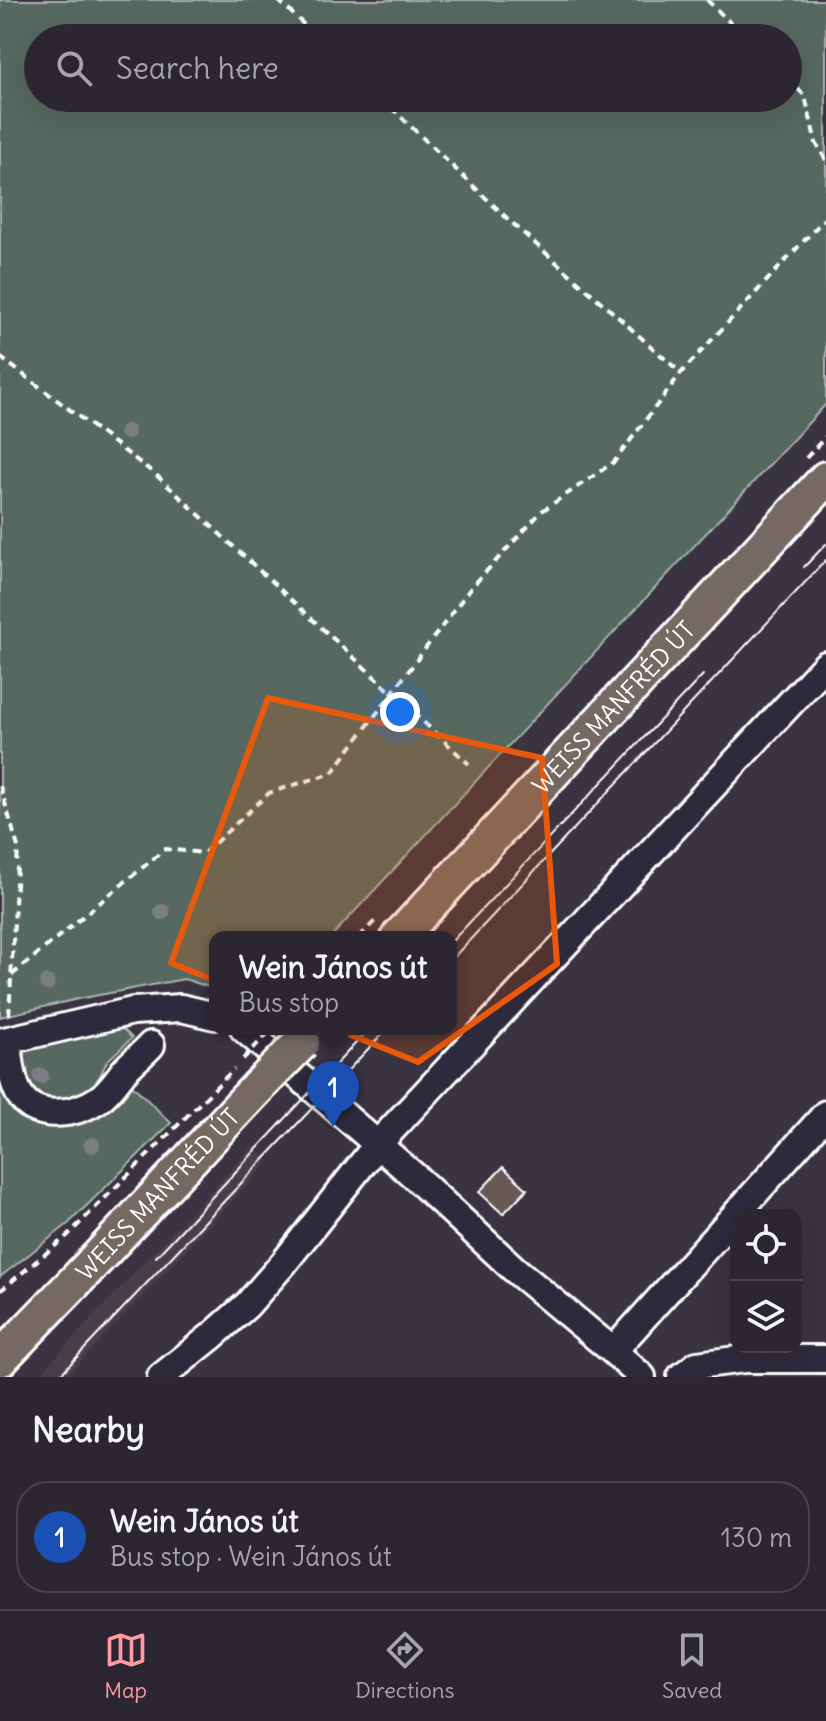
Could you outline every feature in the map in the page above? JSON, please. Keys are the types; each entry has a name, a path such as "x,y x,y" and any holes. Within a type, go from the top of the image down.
{"main road":[{"name":"WEISS MANFRÉD ÚT","path":"405,931 826,479"},
{"name":"WEISS MANFRÉD ÚT","path":"0,1359 90,1266 247,1077 294,1035"}],"street":[{"path":"161,1377 247,1305 377,1145 826,665"},
{"path":"151,1045 98,1099 73,1112 47,1112 33,1108 19,1095 4,1041 133,1011 181,1008 209,1015"},
{"path":"251,1035 413,1175 514,1269 642,1377"},
{"path":"613,1351 826,1114"},
{"path":"681,1377 697,1365 753,1368 826,1359"}],"path":[{"path":"278,0 303,24"},
{"path":"707,0 732,24"},
{"path":"802,93 816,143 826,160"},
{"path":"396,112 511,222 681,373"},
{"path":"12,975 165,849 204,853 269,793 332,773 470,589 542,511 614,462 681,373 826,217"},
{"path":"0,357 155,474 469,764"},
{"path":"0,786 18,847 12,975 4,1041"},
{"path":"0,1291 67,1236 294,1035"}],"highlighted area":[{"path":"268,698 542,758 557,964 418,1062 171,963"}],"shaded area":[{"path":"253,1146 270,1161 66,1377 37,1377"}],"green space":[{"path":"0,0 826,0 826,404 337,931 209,931 209,987 184,979 0,1017"},
{"path":"121,1027 132,1038 107,1061 84,1109 128,1081 171,1123 68,1224 0,1277 0,1056"}],"building":[{"path":"503,1167 527,1189 503,1214 479,1192"}],"tram line":[{"path":"804,567 826,544"},
{"path":"457,954 826,560"},
{"path":"457,936 703,675"},
{"path":"156,1257 363,1035"},
{"path":"58,1377 381,1035"}],"place":[{"name":"Wein János út","path":"333,1127"}]}
